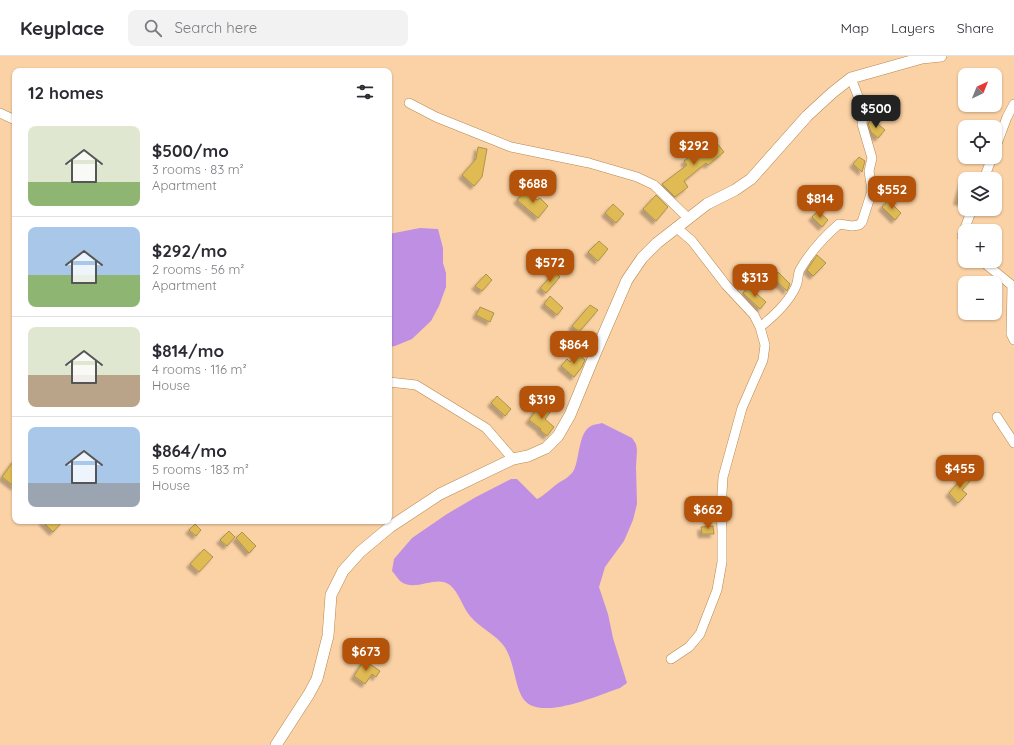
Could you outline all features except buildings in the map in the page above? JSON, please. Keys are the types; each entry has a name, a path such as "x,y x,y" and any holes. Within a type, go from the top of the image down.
{"street":[{"path":"276,745 317,679 328,636 331,595 342,571 360,552 390,527 440,494 513,459 528,456 546,448 558,436 570,415 594,354 627,280 642,258 657,242 707,204 734,190 751,178 808,116 832,93 851,78 922,58 941,56"},
{"path":"760,327 767,322 786,302 796,285 799,269 822,239 838,224 852,226 859,225 862,222 872,191 869,171 872,158 862,124 863,112 861,104 851,78"},
{"path":"409,103 462,128 512,147 589,163 636,177 654,185 688,218"},
{"path":"1002,130 1014,104"},
{"path":"0,113 12,119"},
{"path":"670,659 689,647 700,634 717,590 722,562 721,509 723,477 742,408 763,360 765,345 760,327 754,315 726,285 692,241 677,228"},
{"path":"991,268 1013,286 1011,334 1014,340"},
{"path":"392,382 416,385 486,428 513,459"},
{"path":"997,417 1014,443"}],"shaded area":[{"path":"420,228 438,229 443,248 446,287 439,306 431,321 412,339 392,346 392,233"},
{"path":"602,423 632,438 636,444 637,450 637,504 633,520 624,541 605,567 599,587 627,683 620,688 582,701 552,708 539,708 528,704 521,695 510,658 504,646 470,616 456,592 450,585 438,581 419,585 406,584 400,581 392,571 394,559 412,538 447,514 511,479 517,479 537,499 545,494 574,470 582,438 588,428"}]}
